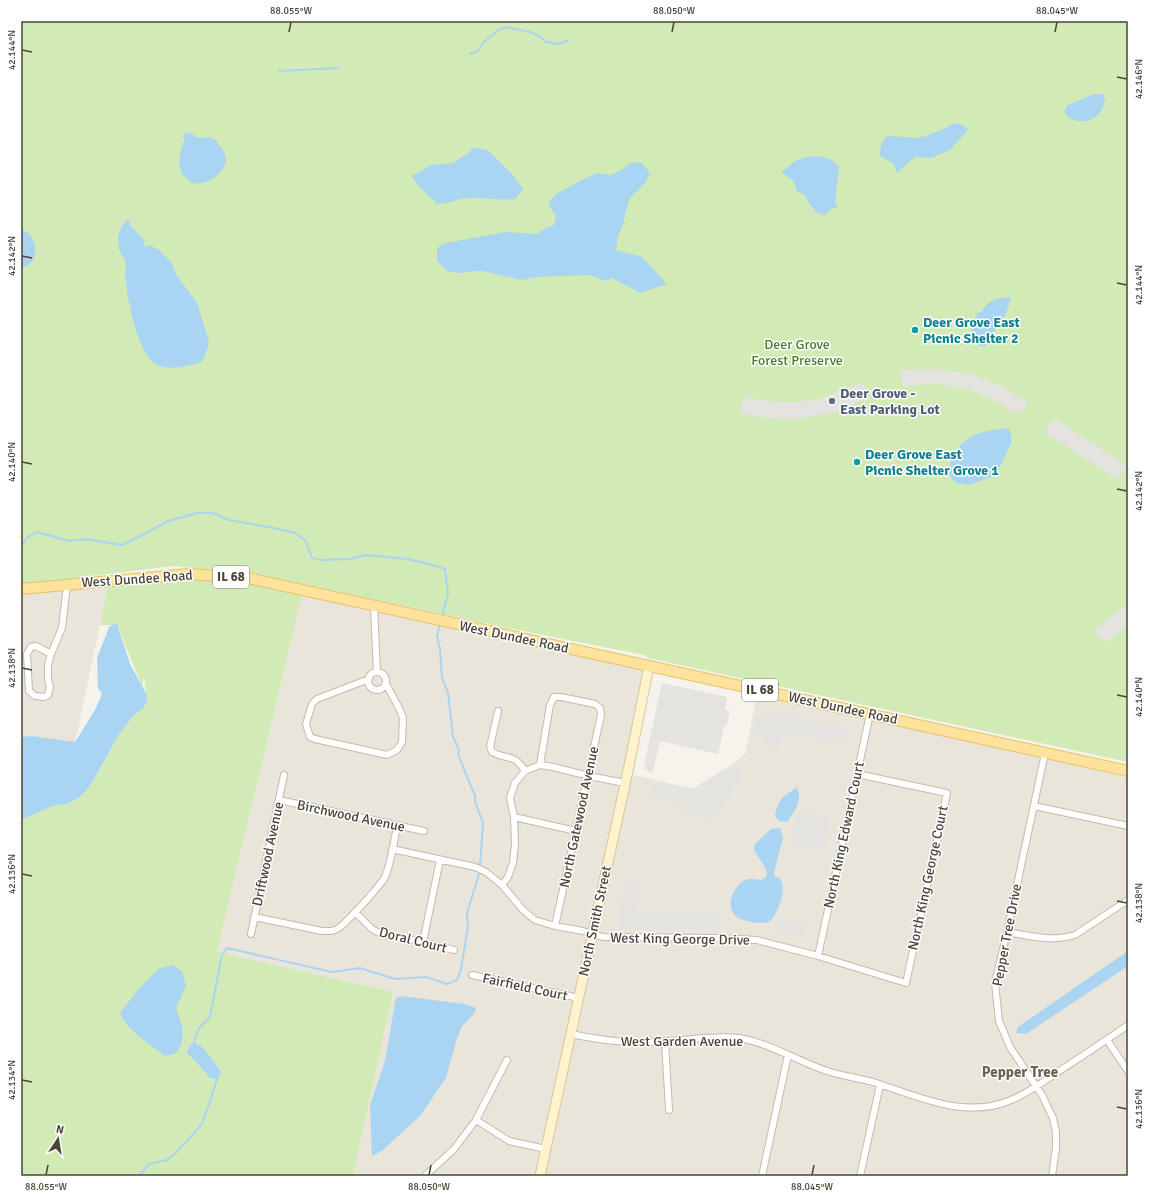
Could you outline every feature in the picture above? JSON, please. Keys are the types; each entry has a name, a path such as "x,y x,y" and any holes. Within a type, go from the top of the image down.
{"main road":[{"name":"West Dundee Road","path":"21,589 189,574 248,578 1045,753"},
{"name":"IL 68","path":"1045,753 1128,771"}],"street":[{"path":"51,654 36,646 31,647 27,654 29,691 35,696 44,697 48,694 50,687 48,680 48,665 62,628 67,585"},
{"path":"374,606 378,672"},
{"name":"North Smith Street","path":"540,1176 593,934 649,666"},
{"path":"378,672 385,676 386,684 403,718 402,742 397,750 387,755 310,737 306,724 312,704 317,698 369,679 372,674 378,672"},
{"path":"369,679 371,687 376,690 382,688 386,684"},
{"name":"North Gatewood Avenue","path":"540,765 550,705 554,698 561,697 595,704 600,708 601,715 556,926"},
{"path":"498,711 490,746 492,752 519,762 525,771"},
{"name":"North King Edward Court","path":"818,956 870,714"},
{"name":"Pepper Tree Drive","path":"1045,753 995,983 999,1021 1010,1047 1049,1107 1056,1132 1056,1155 1052,1176"},
{"path":"502,884 508,877 513,863 515,843 514,817 510,798 515,783 525,771 540,765 625,784"},
{"name":"North King George Court","path":"857,774 947,792 906,983"},
{"name":"Driftwood Avenue","path":"251,934 284,775"},
{"name":"Birchwood Avenue","path":"279,800 424,831"},
{"path":"1034,806 1128,826"},
{"path":"514,817 576,831"},
{"path":"254,917 330,932 342,926 383,880 397,826"},
{"name":"West King George Drive","path":"392,849 475,867 486,872 502,884 523,910 534,920 556,926 603,937 743,939 769,942 906,983"},
{"path":"422,942 440,860"},
{"path":"1007,932 1049,939 1066,938 1075,935 1128,900"},
{"name":"Doral Court","path":"355,912 372,929 381,934 454,950"},
{"name":"Fairfield Court","path":"472,976 579,998"},
{"name":"West Garden Avenue","path":"571,1034 608,1041 629,1043 711,1038 738,1038 762,1043 809,1065 928,1100 958,1107 984,1107 1011,1100 1036,1086 1128,1025"},
{"path":"1107,1040 1128,1071"},
{"path":"665,1042 669,1110"},
{"path":"762,1176 788,1054"},
{"path":"425,1176 454,1150 476,1120 507,1060"},
{"path":"860,1176 880,1085"},
{"path":"476,1120 509,1141 546,1149"}],"shaded area":[{"name":"Deer Grove - East Parking Lot","path":"936,369 970,374 992,382 1026,400 1026,405 1022,412 1017,414 991,398 969,390 940,384 904,387 901,382 901,370"},
{"name":"Deer Grove - East Parking Lot","path":"861,383 865,386 867,398 835,412 795,419 768,418 741,413 741,404 746,396 754,399 777,402 799,402 826,397"},
{"path":"1056,420 1125,464 1125,470 1122,475 1116,478 1047,434 1047,428 1051,422"},
{"path":"109,581 75,743 32,736 21,737 21,589"},
{"path":"303,591 649,666 627,773 692,789 728,767 745,754 758,690 1128,771 1128,1176 353,1176 393,992 217,953"},
{"path":"1128,604 1128,625 1104,643 1095,634 1094,630"},
{"path":"662,683 727,697 725,710 730,711 727,724 724,726 718,754 660,741 652,774 643,768 647,766 644,765"},
{"path":"763,711 848,728 846,744 787,732 788,729 785,728 782,731 786,734 776,751 762,744 771,726 775,728 776,726 764,724 768,728 761,740 751,735 756,724 753,723 756,714 761,716"},
{"path":"733,766 743,771 723,809 710,819 683,814 679,812 679,804 652,796 650,793 653,780 693,789 727,768 730,771"},
{"path":"798,811 830,817 824,850 791,844"},
{"path":"625,881 641,883 636,912 721,912 722,929 621,929 618,922"},
{"path":"779,917 807,923 804,939 775,932"}],"green space":[{"name":"Deer Grove Forest Preserve","path":"21,21 1128,21 1128,762 648,658 644,655 498,626 260,575 173,566 21,585"},
{"path":"223,576 303,591 217,952 393,992 353,1176 21,1176 21,820 53,806 67,804 80,797 90,786 118,736 134,715 144,708 147,700 144,677 142,686 117,625 100,625 109,581"}],"water":[{"path":"1094,94 1103,94 1105,100 1103,107 1097,116 1090,120 1083,121 1070,118 1066,114 1065,110 1068,105"},
{"path":"952,124 963,125 968,130 950,150 931,158 915,157 897,173 893,163 880,156 881,145 888,136 920,138"},
{"path":"185,132 188,134 190,132 197,138 213,138 224,152 226,158 225,164 222,170 211,180 198,183 191,182 182,173 180,156"},
{"path":"473,148 488,150 513,175 523,189 515,199 503,200 468,198 437,204 420,187 412,176 431,165 453,163"},
{"path":"805,157 824,157 833,161 839,168 835,202 838,208 832,208 824,215 816,212 805,195 796,191 793,180 781,173 795,161"},
{"path":"641,162 650,173 645,183 629,199 622,228 618,235 616,250 642,257 667,284 640,293 612,278 606,281 590,275 536,277 522,280 483,271 464,273 449,272 437,261 437,248 446,243 506,232 537,234 547,227 554,225 556,216 551,209 549,202 556,194 597,173 610,175 620,171 630,163"},
{"path":"128,219 131,226 145,241 144,246 150,245 160,251 173,264 175,273 197,303 209,342 202,362 176,368 163,367 152,361 141,345 133,321 128,295 125,275 126,262 118,246 119,233"},
{"path":"21,229 27,232 32,238 35,251 32,262 27,266 21,267"},
{"path":"1007,297 1011,298 1002,322 996,328 987,345 984,347 976,344 976,339 972,339 971,332 978,312 982,312 987,304 993,300"},
{"path":"1004,428 1010,430 1012,441 1000,467 991,477 968,485 956,483 948,474 952,458 963,443 975,435"},
{"path":"117,624 130,664 146,693 147,700 144,708 134,715 118,736 90,786 80,797 67,804 53,806 21,820 21,737 32,736 75,742 95,710 102,694 98,688 97,658 109,627"},
{"path":"796,787 799,801 795,810 787,822 779,821 775,815 779,803 783,797"},
{"path":"780,828 783,837 774,873 775,877 780,878 783,890 778,908 773,918 768,922 756,923 740,919 733,913 731,906 732,897 735,890 743,881 749,879 761,880 767,876 765,867 756,853 754,845 771,829"},
{"path":"1128,951 1128,966 1026,1034 1016,1033 1018,1027"},
{"path":"173,965 182,971 186,986 176,1008 182,1026 183,1037 175,1054 165,1056 134,1032 128,1026 120,1013 137,991 158,969"},
{"path":"401,996 464,1004 476,1008 474,1014 462,1026 457,1038 446,1078 420,1116 383,1150 372,1156 370,1105 385,1061 396,998"},
{"path":"194,1042 202,1047 218,1068 221,1073 217,1079 210,1078 191,1056 187,1054 188,1048"}],"waterway":[{"path":"470,54 478,51 483,43 497,31 506,27 530,32 539,36 546,42 559,44 569,40"},
{"path":"279,71 338,68"},
{"path":"21,546 28,537 37,532 69,541 87,539 121,545 168,521 197,513 213,513 229,520 295,533 306,541 312,558 320,560 350,559 365,555 407,559 445,569 448,593 442,617"},
{"path":"440,623 437,636 440,649 442,678 448,693 453,737 459,750 458,754 475,796 475,802 483,823 480,867"},
{"path":"194,1042 199,1028 210,1017 222,955 227,948 332,972 360,968 395,979 426,977 447,984 457,980 461,969 468,927 467,913 480,871"},
{"path":"139,1176 149,1164 167,1160 176,1153 202,1124 217,1079"}],"place":[{"name":"Deer Grove East Picnic Shelter 2","path":"915,330"},
{"name":"Deer Grove - East Parking Lot","path":"832,401"},
{"name":"Deer Grove East Picnic Shelter Grove 1","path":"857,462"}],"district":[{"name":"Pepper Tree","path":"1020,1072"}]}
